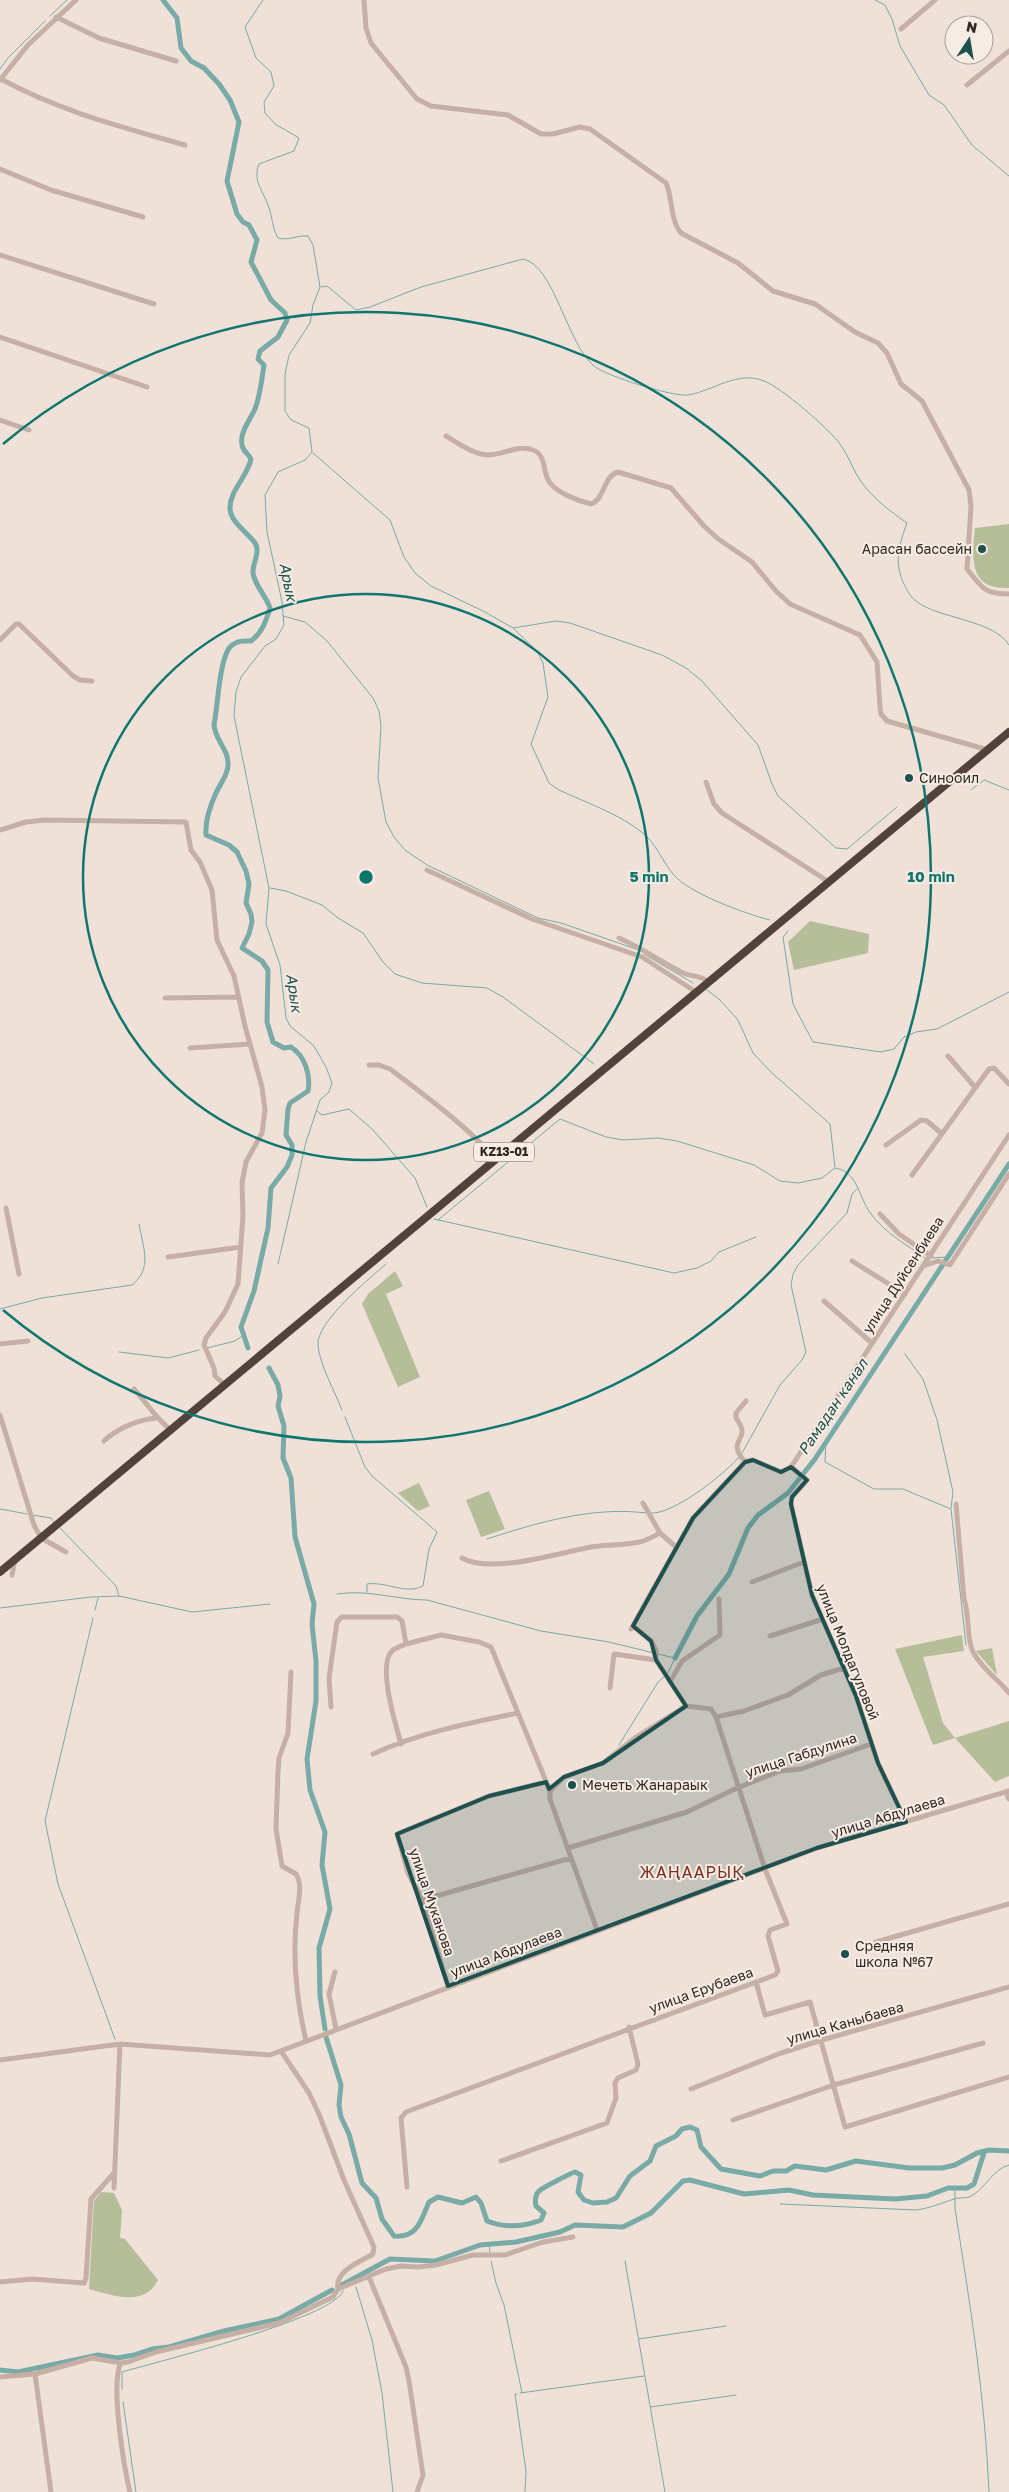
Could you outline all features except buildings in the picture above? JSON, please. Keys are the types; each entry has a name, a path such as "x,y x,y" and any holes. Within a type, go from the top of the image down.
{"highway":[{"name":"KZ13-01","path":"0,1572 1009,732"}],"street":[{"path":"76,0 23,50 0,80 77,114 185,145"},
{"path":"364,0 366,28 371,43 418,99 430,106 508,115 542,134 553,134 580,127 590,129 666,183 671,194 675,226 681,234 738,263 773,291 815,304 855,332 878,343 887,352 901,384 922,401 969,490 971,506 967,569 984,589 993,594 1009,594"},
{"path":"901,29 935,0"},
{"path":"56,17 99,38 176,61"},
{"path":"967,85 1009,51"},
{"path":"0,169 51,190 143,217"},
{"path":"0,255 154,304"},
{"path":"0,337 147,387"},
{"path":"0,420 29,430"},
{"path":"446,436 480,454 495,454 518,448 534,450 540,454 550,484 574,498 591,504 597,500 610,477 618,472 671,488 704,526 717,538 752,562 775,590 790,604 814,616 848,628 863,638 877,662 880,706 884,719 988,750"},
{"path":"0,640 16,624 19,624 73,676 84,681 92,681"},
{"path":"706,782 714,804 722,813 829,882"},
{"path":"0,830 26,822 45,820 186,822 191,850 200,862 212,890 217,940 234,976 266,1110 262,1133 246,1162 242,1182 241,1247 238,1284 226,1312 206,1338 204,1345 214,1368 215,1376 225,1385"},
{"path":"427,870 532,919 637,954 696,992"},
{"path":"619,938 648,951 685,974 704,977 709,982"},
{"path":"165,998 238,997"},
{"path":"190,1048 250,1044"},
{"path":"948,1056 974,1086"},
{"path":"370,1065 379,1065 390,1069 449,1117 470,1131 496,1159"},
{"path":"912,1175 974,1086 989,1069 994,1068 1009,1084"},
{"path":"886,1145 921,1120 927,1121 941,1133"},
{"name":"улица Дуйсенбиева","path":"791,1467 926,1265 1009,1135"},
{"path":"926,1265 938,1261 950,1265 1009,1174"},
{"path":"6,1208 19,1274"},
{"path":"880,1214 899,1234 931,1256"},
{"path":"168,1257 241,1247"},
{"path":"852,1261 905,1294"},
{"path":"824,1301 872,1344"},
{"path":"0,1344 28,1341"},
{"path":"134,1389 146,1402 155,1418 171,1430"},
{"path":"745,1462 736,1452 736,1446 743,1433 742,1427 736,1418 736,1413 746,1401"},
{"path":"0,1415 32,1520 41,1538 66,1552"},
{"path":"104,1441 115,1431 128,1425 155,1418"},
{"path":"686,1706 656,1660 656,1650 651,1641 632,1627 692,1518 745,1462 753,1460 781,1472 791,1467"},
{"name":"улица Молдагуловой","path":"791,1467 807,1480 792,1497 791,1504 812,1595 856,1696 878,1763 906,1822"},
{"path":"643,1503 660,1533 676,1547"},
{"path":"956,1504 964,1599 969,1613 969,1639 973,1651 986,1671 1009,1693"},
{"path":"462,1558 471,1562 491,1563 551,1558 587,1547 641,1542 660,1533"},
{"path":"12,1575 15,1560"},
{"path":"752,1582 804,1562"},
{"path":"670,1682 682,1662 720,1635 719,1598"},
{"path":"330,1707 330,1678 337,1622 342,1617 396,1617 402,1621 406,1644"},
{"path":"770,1636 823,1619"},
{"path":"401,1744 386,1686 388,1658 392,1651 406,1644 441,1635 479,1642 491,1647 527,1730 550,1791 550,1799 597,1930"},
{"path":"610,1688 614,1654 656,1660"},
{"path":"550,1791 564,1777 603,1763 636,1737 686,1706 711,1709 716,1717 744,1711 788,1695 821,1675 844,1668"},
{"path":"291,1672 288,1733 278,1762 276,1829 282,1866 296,1874 300,1884 295,1927 295,1982 306,2041"},
{"path":"373,1754 460,1725 518,1713"},
{"name":"улица Ерубаева","path":"407,2187 401,2118 406,2112 775,1975 778,1971 768,1936 770,1930 787,1924 737,1788 716,1717"},
{"name":"улица Габдулина","path":"568,1848 687,1812 737,1788 780,1771 801,1770 871,1744"},
{"name":"улица Муканова","path":"448,1986 422,1900 408,1873 397,1834 489,1796 546,1782"},
{"path":"1007,1792 1009,1800"},
{"name":"улица Абдулаева","path":"0,2060 120,2044 270,2054 818,1848 1007,1792"},
{"path":"422,1900 571,1858"},
{"path":"876,1942 1009,1904"},
{"path":"335,1972 329,1994 336,2029"},
{"path":"756,1982 766,2015 810,2002 845,2128 1009,2077"},
{"name":"улица Каныбаева","path":"691,2089 781,2053 1009,1987"},
{"path":"501,2161 607,2124 616,2098 615,2083 618,2078 636,2070 638,2064 629,2028"},
{"path":"733,2120 834,2085 983,2042"},
{"path":"114,2188 120,2044"},
{"path":"281,2051 309,2093 320,2114 344,2180 374,2247 374,2254 340,2276 337,2282 338,2289"},
{"path":"0,2282 32,2279 84,2283 86,2278 91,2199 114,2173"},
{"path":"0,2377 35,2374 92,2358 121,2363 156,2352 279,2323 333,2297 338,2289 394,2267 436,2265 473,2255 506,2254 543,2242 573,2236"},
{"path":"369,2277 406,2367 423,2475 417,2492"},
{"path":"121,2363 117,2378 119,2416 130,2492"},
{"path":"35,2374 51,2492"}],"highlighted area":[{"path":"753,1460 781,1472 791,1467 807,1480 792,1497 791,1504 812,1595 856,1696 878,1763 906,1822 817,1848 448,1986 397,1834 489,1796 546,1782 549,1789 564,1777 603,1763 686,1706 656,1660 651,1641 633,1626 693,1518 745,1462"}],"green space":[{"path":"1009,524 1009,588 996,587 986,584 979,578 976,570 973,550 975,528"},
{"path":"810,921 869,934 868,953 794,970 788,942"},
{"path":"395,1271 403,1286 386,1294 420,1377 398,1387 362,1304 368,1294"},
{"path":"419,1483 430,1506 418,1511 398,1493"},
{"path":"489,1491 505,1529 481,1537 466,1500"},
{"path":"962,1635 964,1651 923,1657 943,1723 955,1738 933,1745 895,1649"},
{"path":"992,1648 997,1675 976,1651"},
{"path":"1009,1721 1009,1776 995,1782 955,1738"},
{"path":"101,2192 114,2193 122,2210 120,2238 125,2239 158,2280 152,2289 145,2294 127,2297 89,2289 94,2201"}],"waterway":[{"path":"50,16 67,0"},
{"path":"163,0 177,18 181,48 191,61 204,68 219,84 230,100 239,122 227,181 237,214 243,222 249,225 257,240 251,262 271,300 285,313 287,320 278,337 260,351 258,359 264,365 260,393 242,440 244,450 251,459 230,502 233,518 257,547 253,573 270,608 258,634 251,641 232,645 224,659 214,725 228,760 228,769 212,803 206,830 206,835 229,845 237,852 246,871 249,884 246,903 252,922 249,934 242,948 262,961 268,970 267,1022 273,1042 284,1048 291,1047 300,1055 306,1066 309,1079 308,1091 290,1103 288,1109 286,1135 292,1145 292,1155 287,1167 271,1188 268,1228 254,1291 241,1327 248,1348"},
{"name":"Арык","path":"263,0 245,27 256,58 271,72 274,86 264,102 265,113 275,124 299,138 294,151 259,164 257,176 278,238 308,236 313,245 320,287 313,305 310,323 289,355 285,374 285,411 291,420 309,428 312,452 305,460 278,472 265,495 267,532 282,602 284,625 276,639 265,646 241,677 236,692 234,716 269,888 266,924 280,965 286,1018 290,1026 314,1046 326,1067 332,1083 329,1092 320,1100 306,1142 278,1264"},
{"path":"875,0 885,5 892,19 900,46 929,95 944,105 972,145 1009,176"},
{"path":"0,69 8,58 45,21"},
{"path":"321,287 327,286 356,310 370,307 421,287 523,259 534,264 543,275 584,355 594,366 601,370 640,385 680,395 697,393 726,382 745,378 754,378 772,385 804,409 834,437 867,489 883,505 907,523 898,559 900,574 912,597 926,607 991,630 1001,636 1009,645"},
{"path":"313,453 390,520 404,557 415,573 431,586 513,628 556,621 570,623 662,655 686,668 702,681 758,745 778,796 836,848 847,849 897,807"},
{"path":"283,616 305,622 327,641 373,698 379,711 381,726 378,778 386,822 394,837 405,850 427,865 538,918 561,923 636,949"},
{"path":"514,629 537,651 543,663 548,697 531,744 549,783 559,790 603,809 635,827 652,843 673,874 691,888 733,908 770,920"},
{"path":"971,790 984,780 1009,790"},
{"path":"270,888 286,891 322,905 338,918 363,933 383,962 395,974 422,983 487,988 503,997 594,1064"},
{"path":"788,931 783,937 793,1004 813,1042 881,1052 894,1049 904,1037 916,1032 937,1029 1009,992"},
{"path":"644,954 693,983"},
{"path":"707,990 719,999 738,1020 753,1053 772,1073 830,1124 835,1167"},
{"path":"317,1111 322,1115 349,1109 373,1130 415,1178 427,1207"},
{"path":"438,1220 560,1119 606,1137 623,1140 658,1138 677,1141 754,1165 780,1181 798,1183 822,1178 835,1168 843,1170 849,1174 867,1208 877,1221 896,1238 925,1258"},
{"name":"Рамадан канал","path":"675,1658 697,1616 729,1574 748,1528 758,1515 788,1493 815,1459 1009,1164"},
{"path":"742,1453 780,1385 802,1360 806,1352 791,1285 793,1274 798,1265 847,1213 852,1194 857,1189"},
{"path":"434,1219 674,1273 697,1268 711,1261 719,1252 756,1237"},
{"path":"0,1309 42,1298 132,1285 143,1272 145,1257 139,1224"},
{"path":"931,1258 948,1257"},
{"path":"342,1410 321,1360 318,1345 320,1336 334,1313 356,1290 386,1264"},
{"path":"207,1348 235,1341 244,1335"},
{"path":"119,1352 168,1358 199,1350"},
{"path":"905,1354 923,1379 937,1420 953,1492 951,1508"},
{"path":"269,1368 278,1385 280,1396 278,1406 284,1426 283,1458 291,1478 295,1537 314,1604 312,1624 316,1661 316,1701 307,1759 310,1790 325,1832 322,1865 330,1909 319,1948 320,1996 325,2029"},
{"path":"345,1417 365,1467 372,1476 437,1532 429,1549 423,1586 403,1589 381,1584 367,1584 367,1592"},
{"path":"826,1441 825,1462 874,1489 903,1489 951,1509 966,1645"},
{"path":"650,1513 660,1512 684,1501 711,1482 740,1456"},
{"path":"0,1509 27,1514"},
{"path":"487,1539 565,1517 626,1511 646,1513"},
{"path":"32,1515 51,1518 53,1521"},
{"path":"60,1528 116,1586 119,1596"},
{"path":"337,1594 360,1593 427,1600 541,1631 609,1642 654,1653"},
{"path":"0,1608 91,1597 119,1596 192,1612 270,1604"},
{"path":"95,1610 98,1598"},
{"path":"93,1618 45,1821 58,1884 115,2039"},
{"name":"Рамадан канал","path":"658,1654 675,1658 667,1675"},
{"path":"619,1745 658,1682 664,1677"},
{"path":"326,2037 341,2085 339,2105 341,2117 349,2134 362,2183 376,2198 382,2219 394,2236 402,2236 414,2231 421,2221 429,2202 438,2197 462,2203 476,2197 481,2203 487,2221 500,2225 514,2226 541,2220 544,2213 536,2206 538,2193 542,2189 575,2172 581,2175 578,2192 584,2200 593,2203 607,2202 616,2198 630,2176 650,2161 656,2146 676,2136 682,2129 690,2127 697,2130 701,2147 721,2169 760,2176 773,2171 786,2171 795,2166 826,2170 856,2161 909,2168 942,2168 955,2165 977,2153 989,2150 1009,2151"},
{"path":"340,2286 390,2259 435,2261 480,2245 516,2242 560,2232 575,2225 623,2227 651,2213 683,2181 690,2180 744,2194 789,2190 813,2195 895,2199 927,2196 948,2188 967,2188 974,2184 984,2153"},
{"path":"780,2204 916,2210 971,2196 994,2174 1009,2165"},
{"path":"955,2187 955,2209 980,2385 989,2492"},
{"path":"489,2244 490,2252"},
{"path":"491,2261 504,2305 522,2393"},
{"path":"625,2261 665,2492"},
{"path":"356,2287 372,2340 382,2393 393,2492"},
{"path":"0,2370 18,2372 98,2355 117,2358 152,2349 169,2347 224,2331 279,2319 332,2290"},
{"path":"122,2389 122,2372 279,2326 310,2314 333,2302 343,2291"},
{"path":"639,2339 726,2326"},
{"path":"520,2393 644,2376"},
{"path":"517,2394 515,2394 526,2471 525,2492"},
{"path":"651,2407 736,2395"},
{"path":"123,2402 136,2492"}],"place":[{"name":"Арасан бассейн","path":"982,549"},
{"name":"Синооил","path":"909,778"},
{"name":"Мечеть Жанараык","path":"572,1785"},
{"name":"Средняя школа №67","path":"845,1954"}],"district":[{"name":"ЖАҢААРЫҚ","path":"692,1872"}]}
